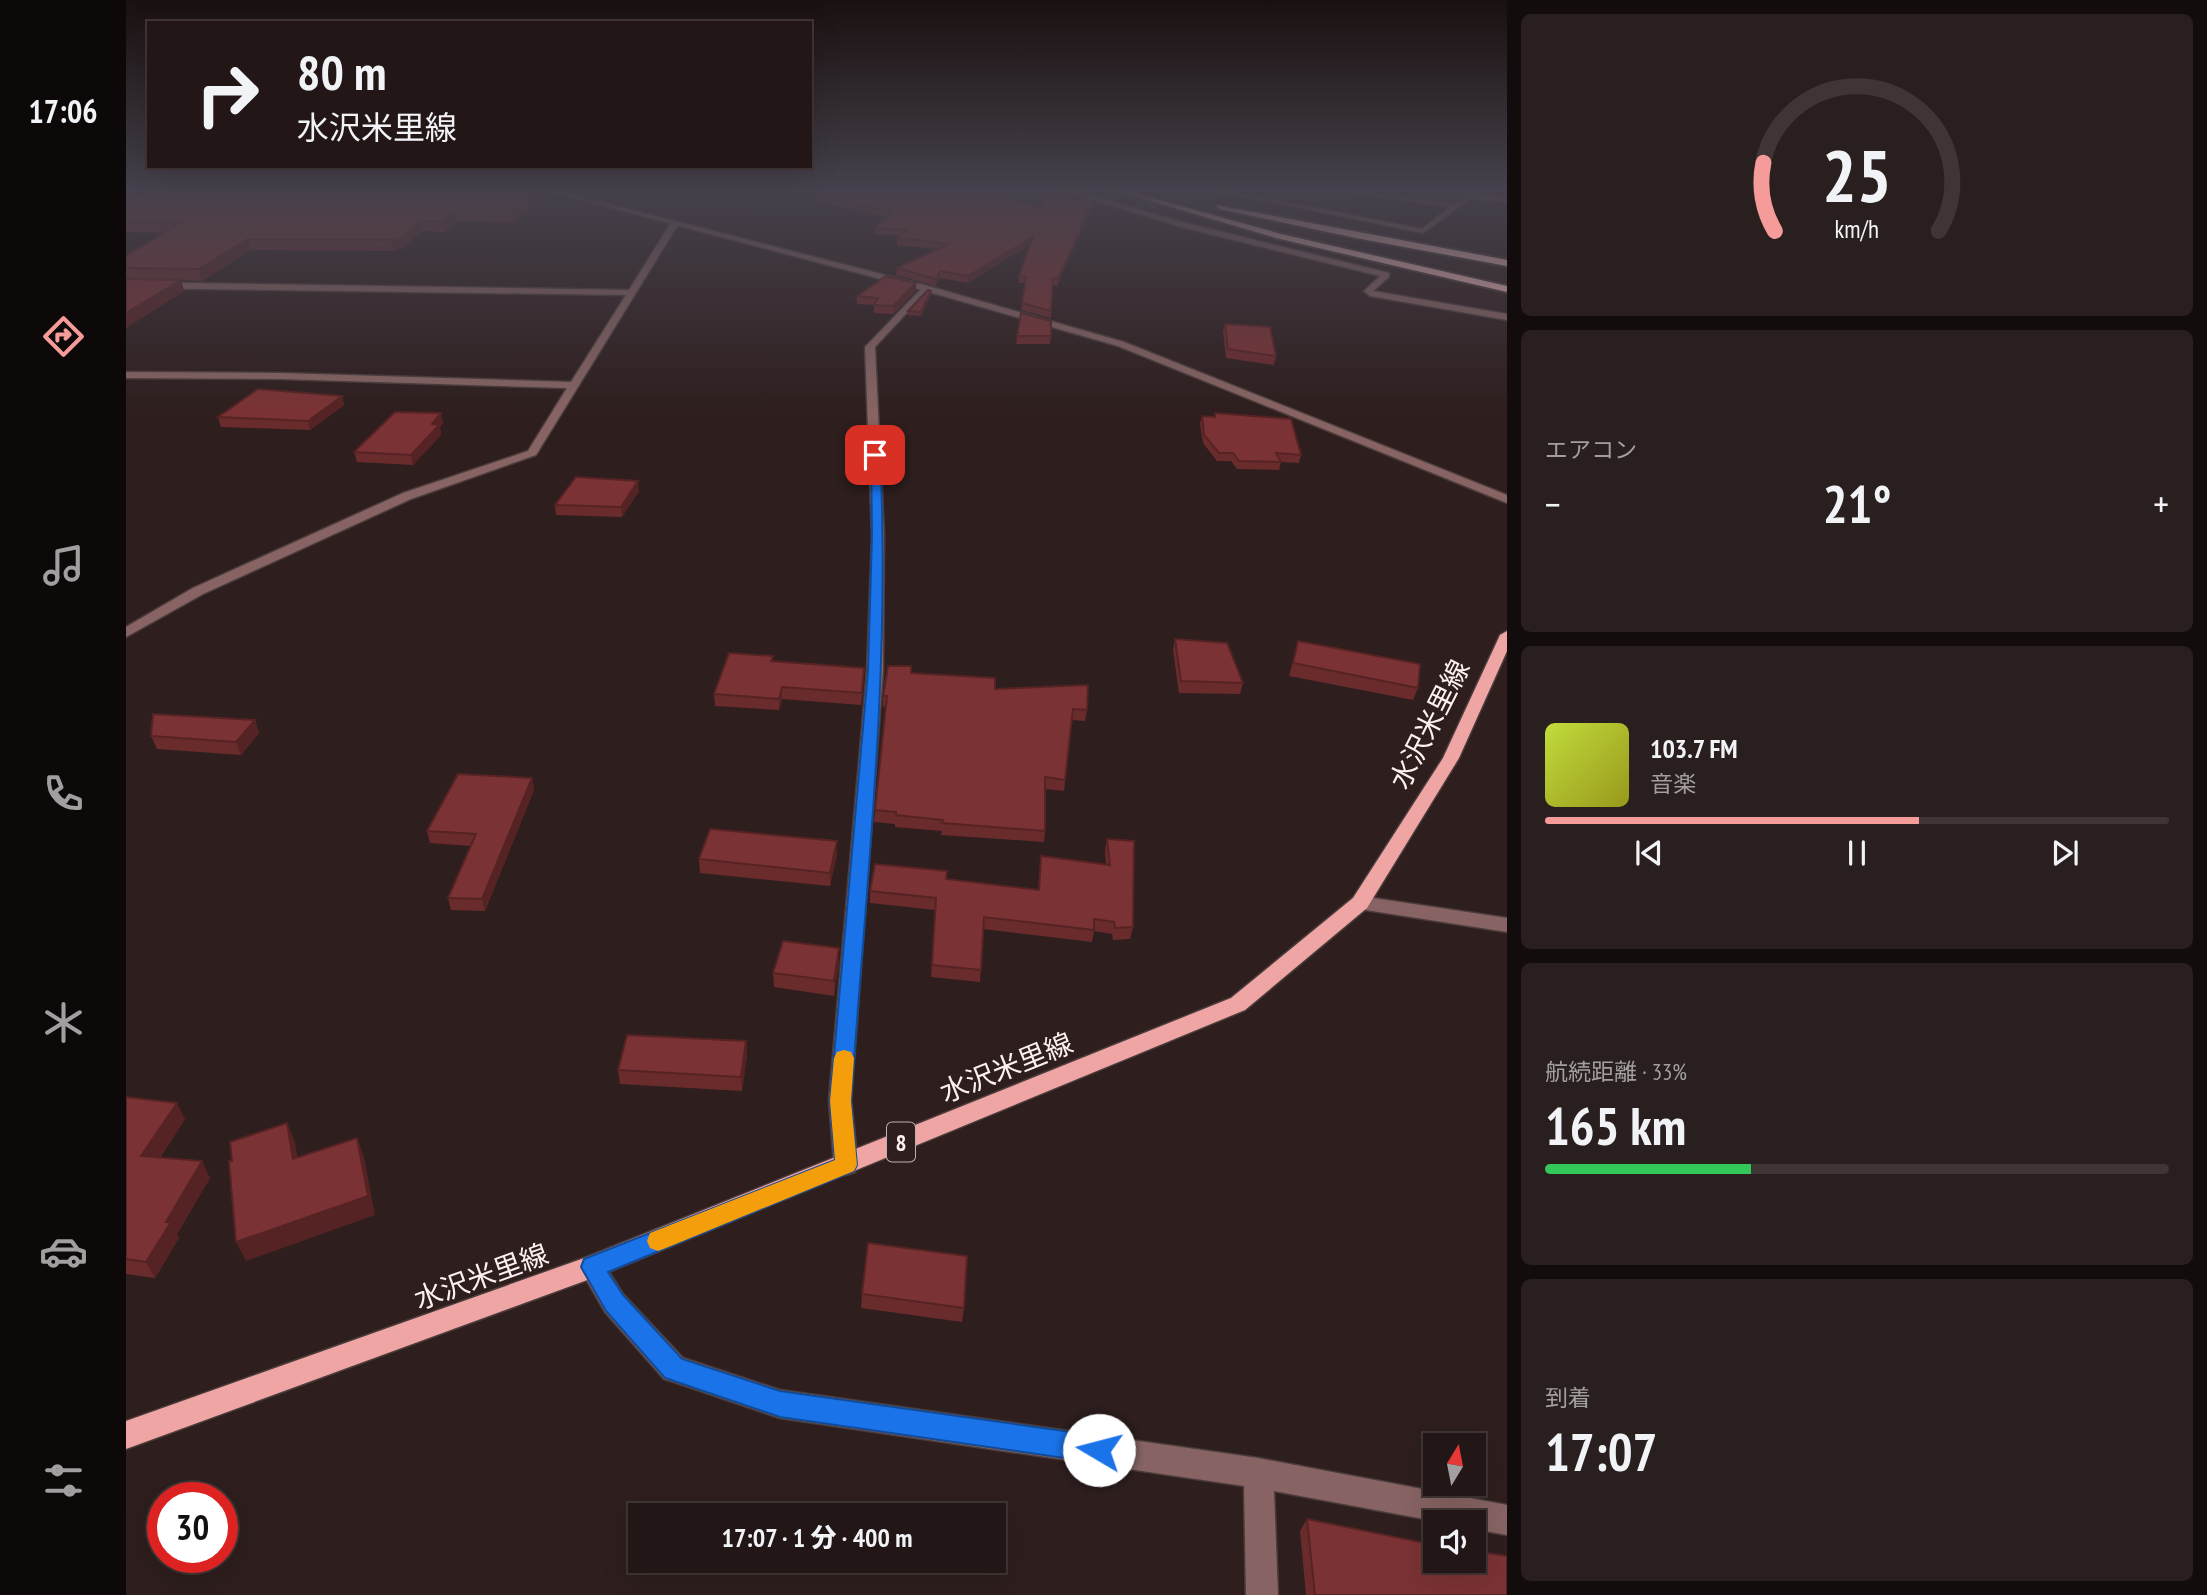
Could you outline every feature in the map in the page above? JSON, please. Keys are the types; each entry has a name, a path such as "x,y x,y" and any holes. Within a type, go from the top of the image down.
{"highway":[{"path":"1401,264 1507,289"},
{"path":"1441,264 1507,278"}],"main road":[{"name":"水沢米里線","path":"126,1435 593,1267 1238,1004 1360,903 1451,758 1507,635"}],"street":[{"path":"126,633 198,591 407,496 532,453 650,264"},
{"path":"834,264 1121,344 1507,499"},
{"path":"1344,264 1386,275 1368,291 1373,294 1507,317"},
{"path":"126,285 632,293"},
{"path":"846,1165 840,1101 875,671 878,536 870,347 925,288"},
{"path":"126,375 281,376 576,385"},
{"path":"1360,903 1507,925"},
{"path":"593,1267 614,1303 674,1369 780,1404 1258,1473 1507,1520"},
{"path":"1258,1473 1262,1595"}],"building":[{"path":"126,264 206,264 199,269 126,268"},
{"path":"905,264 987,264 968,276 940,271 936,279 897,268"},
{"path":"1023,264 1065,264 1058,279 1053,278 1051,311 1022,303 1026,277 1019,276"},
{"path":"886,276 916,283 893,306 874,305 878,298 857,296"},
{"path":"126,279 181,280 126,313"},
{"path":"928,290 931,291 921,312 908,311"},
{"path":"1021,313 1051,321 1051,336 1017,336"},
{"path":"1225,324 1270,327 1276,356 1228,349"},
{"path":"258,389 342,396 308,421 218,417"},
{"path":"395,412 441,413 432,424 439,425 411,455 354,452"},
{"path":"1215,413 1291,419 1301,455 1276,453 1281,462 1239,461 1233,453 1219,453 1204,435 1202,416 1215,417"},
{"path":"576,477 638,481 621,507 555,505"},
{"path":"1175,639 1227,643 1243,683 1181,681"},
{"path":"1298,641 1420,664 1418,688 1293,663"},
{"path":"729,653 773,656 771,661 864,668 862,693 782,687 779,699 714,694"},
{"path":"888,666 911,666 911,673 995,678 995,689 1088,685 1087,710 1073,709 1065,780 1045,777 1045,831 942,823 943,820 875,810 887,696 883,696"},
{"path":"153,714 255,720 236,742 151,736"},
{"path":"458,774 532,778 482,899 448,898 476,834 427,831"},
{"path":"710,829 837,841 830,873 699,859"},
{"path":"1107,839 1134,841 1133,927 1115,928 1114,922 1094,919 1094,930 984,917 981,970 932,965 936,898 870,891 875,864 947,871 946,879 1039,890 1041,856 1110,865"},
{"path":"783,941 839,948 834,981 773,973"},
{"path":"627,1035 746,1041 741,1077 618,1070"},
{"path":"126,1097 177,1103 141,1156 202,1161 166,1222 171,1222 146,1262 126,1259"},
{"path":"287,1123 293,1159 357,1138 368,1196 236,1242 229,1161 232,1161 230,1142"},
{"path":"868,1243 967,1256 964,1308 862,1294"},
{"path":"1307,1519 1423,1543 1423,1573 1486,1573 1486,1553 1507,1556 1507,1595 1315,1595"}],"slow traffic":[{"path":"658,1241 846,1165 840,1101 844,1058"}],"route":[{"path":"875,455 878,536 875,671 840,1101 846,1165 593,1267 614,1303 674,1369 780,1404 1099,1450"}]}
